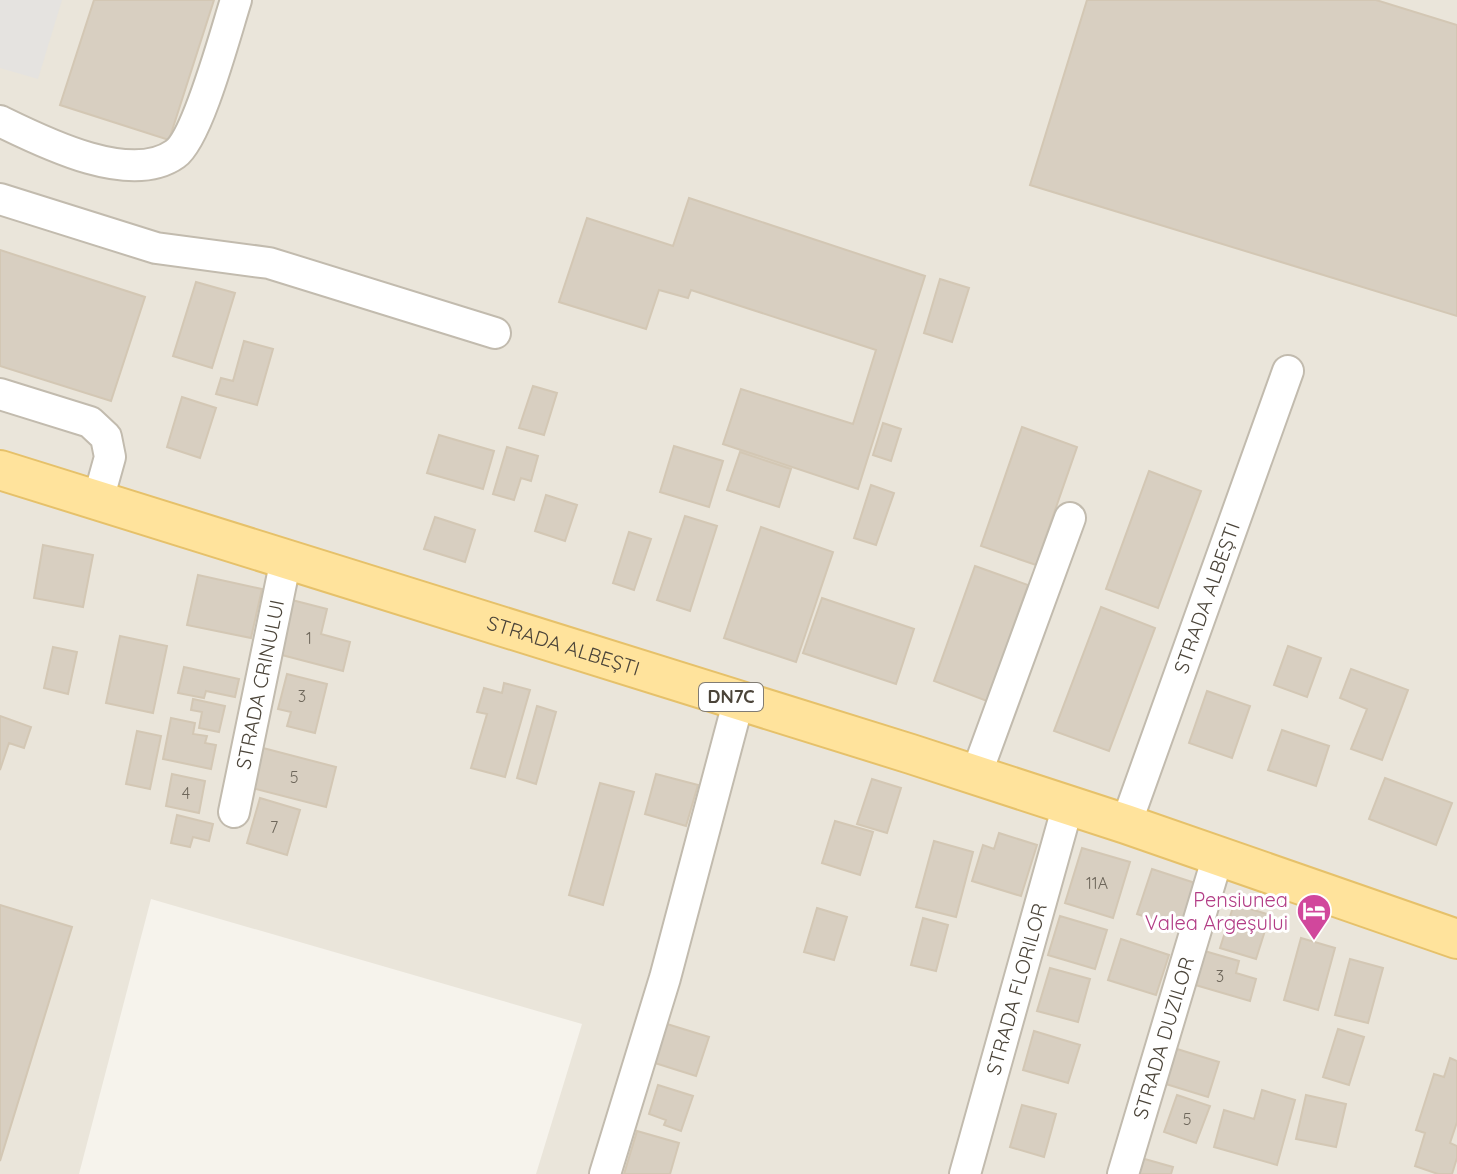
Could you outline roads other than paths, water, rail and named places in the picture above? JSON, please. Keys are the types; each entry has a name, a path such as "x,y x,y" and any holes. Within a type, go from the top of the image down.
{"main road":[{"name":"STRADA ALBEȘTI","path":"0,470 976,775 1457,939"}],"street":[{"path":"0,121 37,139 114,165 151,163 176,154 192,132 236,0"},
{"path":"0,199 156,248 269,263 495,333"},
{"name":"STRADA ALBEȘTI","path":"1126,824 1288,371"},
{"path":"0,394 90,422 106,437 110,457 98,500"},
{"path":"976,775 1070,518"},
{"name":"STRADA CRINULUI","path":"234,812 286,559"},
{"path":"605,1174 665,978 739,699"},
{"name":"STRADA FLORILOR","path":"965,1174 1068,805"},
{"name":"STRADA DUZILOR","path":"1123,1174 1218,856"}],"place":[{"name":"Pensiunea Valea Argeșului","path":"1314,942"}]}
